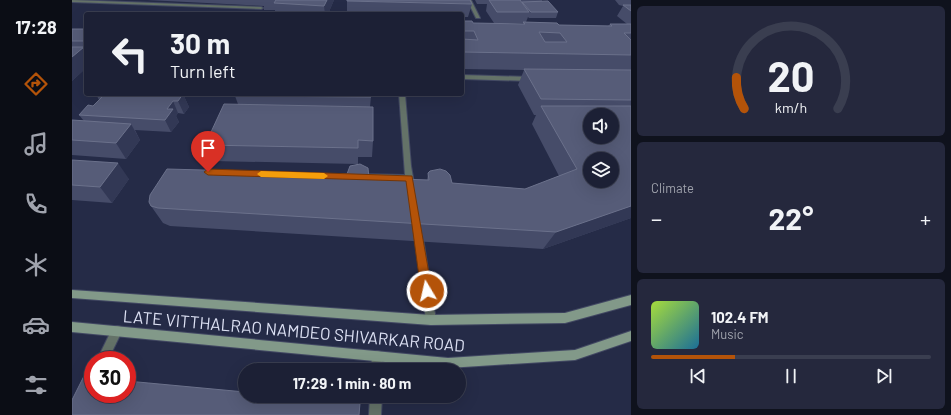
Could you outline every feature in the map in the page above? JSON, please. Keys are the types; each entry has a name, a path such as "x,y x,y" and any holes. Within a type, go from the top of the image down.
{"main road":[{"name":"LATE VITTHALRAO NAMDEO SHIVARKAR ROAD","path":"72,294 431,320 565,318 631,300"},
{"name":"LATE VITTHALRAO NAMDEO SHIVARKAR ROAD","path":"72,327 448,363 575,355 631,336"}],"street":[{"path":"469,0 478,17"},
{"path":"72,1 261,8"},
{"path":"464,77 539,79"},
{"path":"402,96 413,201"},
{"path":"348,176 410,178"},
{"path":"416,224 431,320"},
{"path":"107,351 117,331"},
{"path":"377,356 377,363"},
{"path":"375,415 376,403"}],"building":[{"path":"276,0 327,0 324,6 274,3"},
{"path":"470,0 472,4 347,1"},
{"path":"489,0 520,0 529,12 497,12"},
{"path":"548,1 558,12 531,12 522,2"},
{"path":"623,5 631,5 631,11"},
{"path":"464,21 472,21 473,23 525,24 523,22 557,23 559,25 612,26 610,24 631,24 631,33 624,33 631,40 631,55 464,52 464,39 478,40 474,31 464,31","holes":["539,32 560,33 567,42 545,42"]},
{"path":"72,29 84,29 84,41 72,41"},
{"path":"72,47 84,47 72,57"},
{"path":"524,69 631,70 631,100 541,99"},
{"path":"97,96 182,96 178,101 173,101 167,109 173,109 165,120 79,115 88,105 93,106 102,97"},
{"path":"235,96 371,96 371,97"},
{"path":"224,104 373,107 373,141 358,140 358,148 205,145"},
{"path":"541,106 631,106 631,206 556,232 158,208 151,206 149,202 150,195 167,169 347,174 350,166 360,164 368,168 369,178 429,180 428,173 430,171 440,169 446,171 450,175 452,183 525,189 577,169"},
{"path":"72,120 131,124 116,143 72,140"},
{"path":"72,160 118,163 100,187 72,185"},
{"path":"84,376 84,403 136,403 136,382 238,391 238,403 360,403 359,415 72,415 72,400"}],"slow traffic":[{"path":"261,174 324,176"}],"route":[{"path":"208,172 410,178 427,291"}]}
